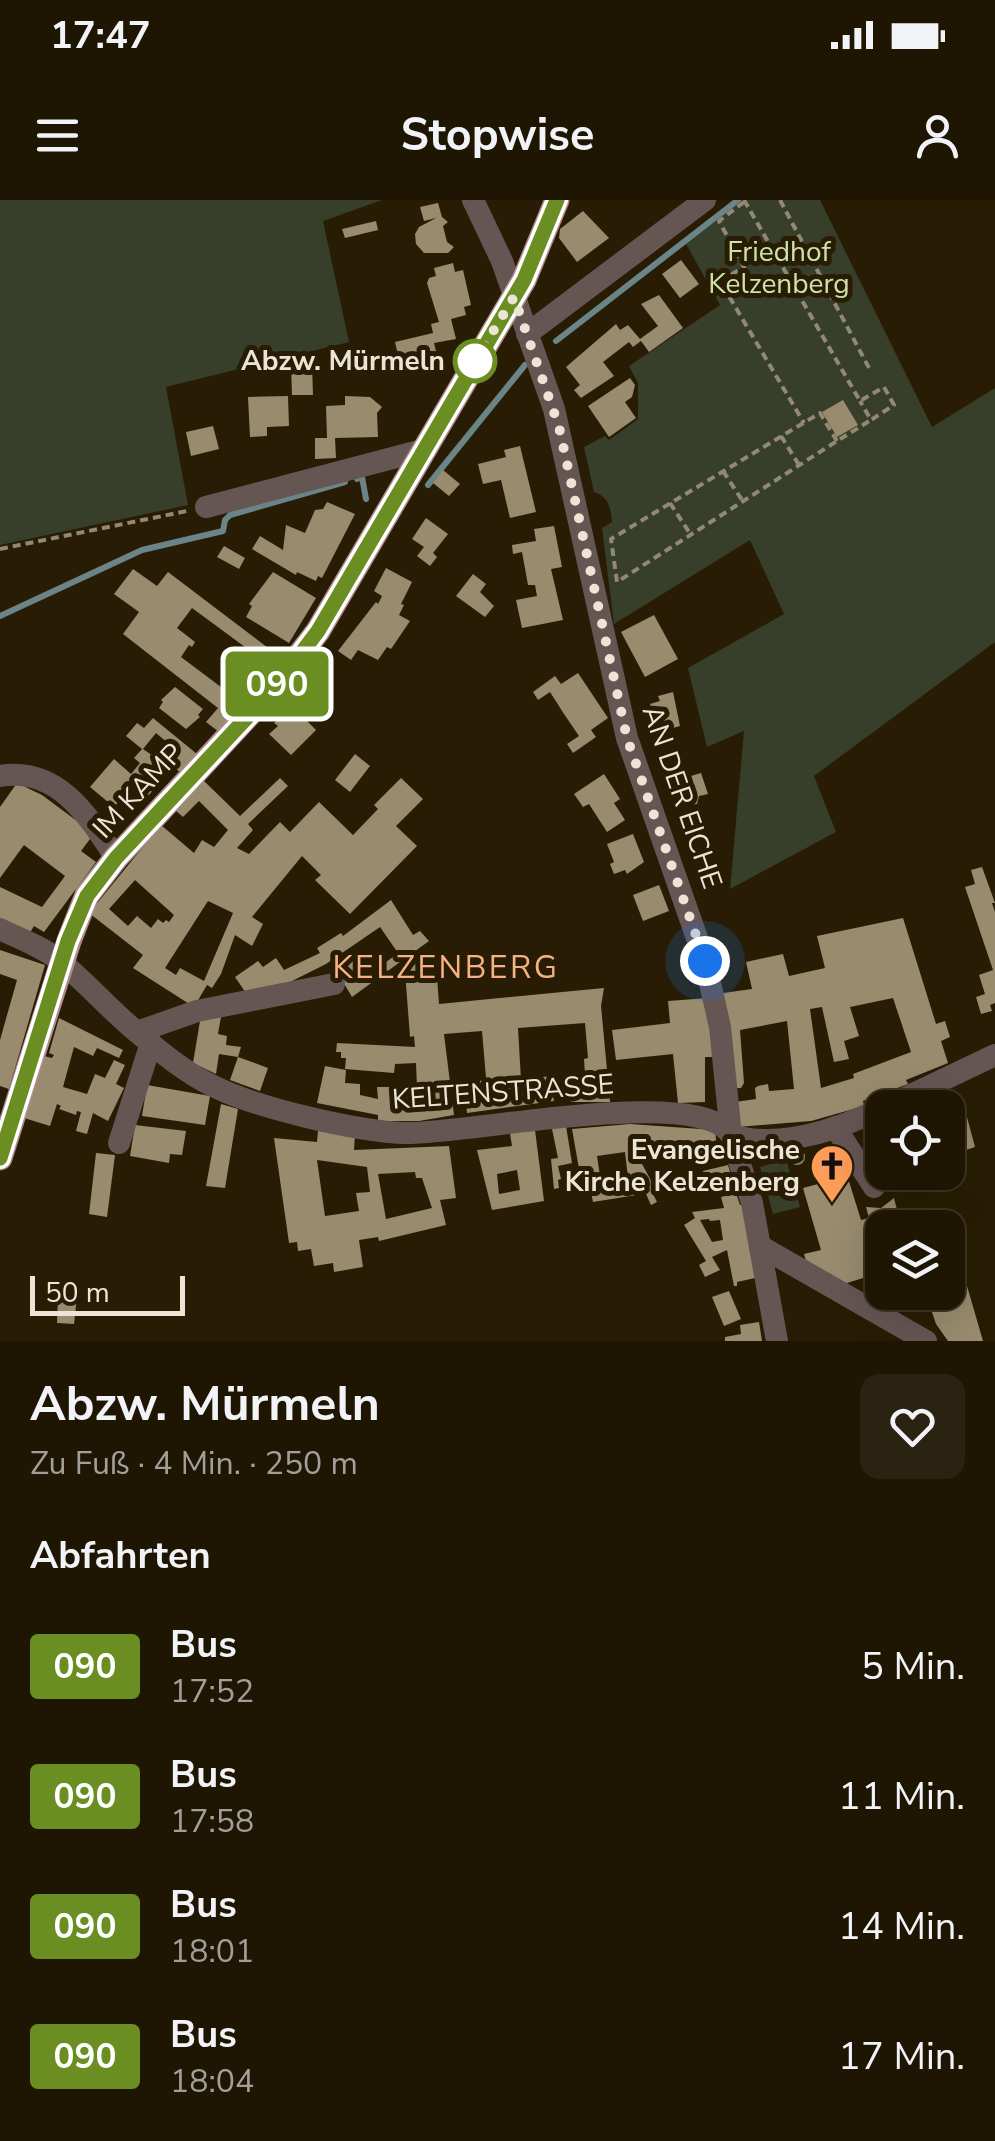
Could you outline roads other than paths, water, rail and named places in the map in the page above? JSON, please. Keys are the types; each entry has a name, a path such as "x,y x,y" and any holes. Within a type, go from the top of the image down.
{"main road":[{"name":"IM KAMP","path":"0,1158 87,896 116,858 297,660 325,620 514,297 557,200"}],"street":[{"name":"AN DER EICHE","path":"473,200 502,261 564,446 627,738 709,977 720,1027 731,1136 744,1174 777,1341"},
{"path":"527,334 705,200"},
{"path":"206,508 424,450"},
{"path":"0,776 35,778 72,797 87,812 116,858"},
{"name":"KELTENSTRASSE","path":"0,929 62,962 144,1038 197,1078 242,1098 375,1130 422,1133 570,1116 644,1114 713,1120 731,1136 754,1141 782,1140 835,1128 865,1116"},
{"path":"119,1143 144,1038 197,1011 334,984"},
{"name":"KELTENSTRASSE","path":"922,1090 995,1056"},
{"path":"835,1128 865,1173"},
{"path":"760,1246 926,1341"}],"waterway":[{"path":"556,341 738,200"},
{"path":"428,485 525,365"},
{"path":"357,479 362,477 366,499"},
{"path":"0,616 142,550 223,531 230,515 345,482"}],"place":[{"name":"Abzw. Mürmeln","path":"475,361"},
{"name":"Evangelische Kirche Kelzenberg","path":"832,1204"}],"district":[{"name":"KELZENBERG","path":"446,967"}],"park label":[{"name":"Friedhof Kelzenberg","path":"779,268"}]}
